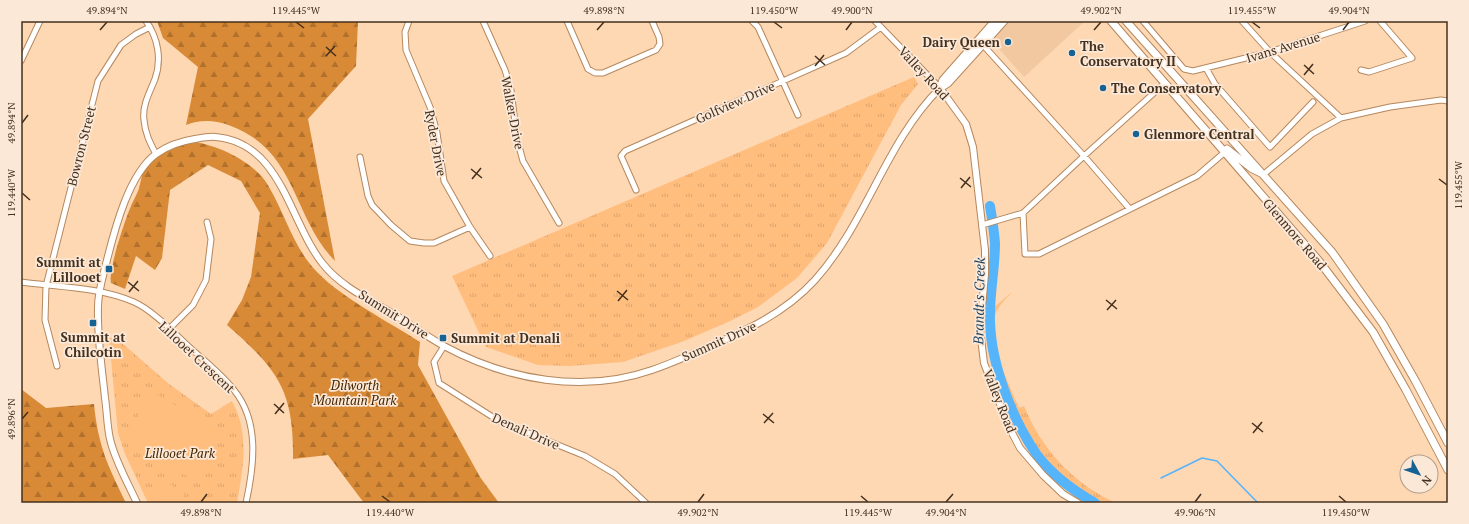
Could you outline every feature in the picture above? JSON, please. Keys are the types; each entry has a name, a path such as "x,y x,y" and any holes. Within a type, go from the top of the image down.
{"main road":[{"name":"Summit Drive","path":"940,88 943,80 995,21"},
{"name":"Summit Drive","path":"940,88 948,83 1004,21"},
{"name":"Glenmore Road","path":"1111,21 1319,261 1373,332 1406,390 1448,470"},
{"name":"Glenmore Road","path":"1126,21 1332,252 1383,324 1448,443"},
{"path":"1212,136 1251,168 1264,174"}],"street":[{"path":"21,61 40,21"},
{"path":"146,21 159,50 156,76 146,99 143,119 147,138 156,154"},
{"name":"Ryder Drive","path":"408,21 405,32 406,50 430,107 437,133 444,181 470,227 490,256"},
{"name":"Walker Drive","path":"483,21 505,70 511,90 516,139 523,161 559,223"},
{"path":"567,21 588,69 595,73 603,73 656,50 660,44 659,37 652,21"},
{"path":"752,21 758,27 798,115"},
{"name":"Valley Road","path":"874,21 940,88 966,124 973,147 982,225 985,274 980,330 984,363 1009,427 1020,448 1043,476 1063,494 1078,503"},
{"path":"1143,21 1184,69 1203,69 1270,147 1313,102"},
{"path":"1242,21 1270,52 1341,118"},
{"name":"Ivans Avenue","path":"1203,69 1270,52 1365,21"},
{"path":"1361,70 1369,72 1412,58 1380,21"},
{"name":"Bowron Street","path":"57,366 45,320 46,286 98,81 121,46 136,34 150,27"},
{"name":"Golfview Drive","path":"636,190 621,156 625,151 846,53 881,27"},
{"path":"983,45 1129,208"},
{"path":"982,225 1023,214 1084,156 1165,83"},
{"name":"Summit Drive","path":"138,503 119,465 110,440 99,323 100,293 101,280 123,205 139,174 156,154 183,141 215,137 238,143 264,160 278,180 311,248 325,268 348,286 444,346 481,363 526,378 570,382 608,381 651,371 753,328 785,308 814,281 836,254 854,226 889,156 913,119 940,88"},
{"path":"1264,174 1312,134 1341,118 1390,107 1441,100 1448,101"},
{"path":"1023,214 1025,254 1039,254 1129,208 1197,176 1225,152"},
{"path":"360,157 368,196 372,206 410,241 424,244 434,243 470,227"},
{"path":"169,329 193,305 206,280 211,239 207,222"},
{"name":"Lillooet Crescent","path":"21,282 100,293 135,303 169,329 235,390 246,410 254,448 252,473 246,503"},
{"name":"Denali Drive","path":"444,346 434,362 439,383 499,421 585,456 615,474 646,503"}],"shaded area":[{"path":"1010,21 1085,21 1024,77 992,41"}],"green space":[{"path":"157,21 358,21 356,66 308,119 335,261 321,244 282,168 269,151 253,137 225,124 214,121 202,121 186,125 198,67 163,38"},
{"path":"914,77 918,84 901,105 827,243 797,278 758,307 684,341 623,362 570,366 538,365 486,347 452,276"},
{"name":"Dilworth Mountain Park","path":"189,141 223,150 245,162 255,170 269,187 296,242 317,272 327,282 352,300 420,342 418,365 480,477 499,503 364,503 328,455 293,459 293,435 290,415 286,397 279,382 259,355 227,325 242,300 251,277 260,213 241,181 208,165 170,190 162,258 155,270 136,256 125,289 111,283 112,267 118,245 128,213 139,189 148,158 154,151 163,146"},
{"path":"1012,292 996,312 993,326 996,350 1019,408 1024,406 1031,421 1049,450 1072,475 1100,495 1116,503 1089,503 1054,477 1026,444 1011,416 991,359 986,336 986,314"},
{"name":"Lillooet Park","path":"109,338 116,338 169,384 211,414 232,401 238,413 244,451 237,503 148,503 125,454 118,433"},
{"path":"21,389 46,408 94,404 101,444 114,478 126,503 21,503"},
{"path":"153,392 223,433 195,481 124,439"},
{"path":"158,477 185,494 179,503 163,503 148,494"}],"waterway":[{"name":"Brandt's Creek","path":"990,206 995,243 990,311 991,338 1004,391 1019,425 1037,455 1049,469 1064,482 1095,503"},
{"path":"1161,478 1202,458 1217,461 1258,503"}],"place":[{"name":"Dairy Queen","path":"1008,42"},
{"name":"The Conservatory II","path":"1072,53"},
{"name":"The Conservatory","path":"1103,88"},
{"name":"Glenmore Central","path":"1136,134"},
{"name":"Summit at Lillooet","path":"109,269"},
{"name":"Summit at Chilcotin","path":"93,323"},
{"name":"Summit at Denali","path":"443,338"}]}
